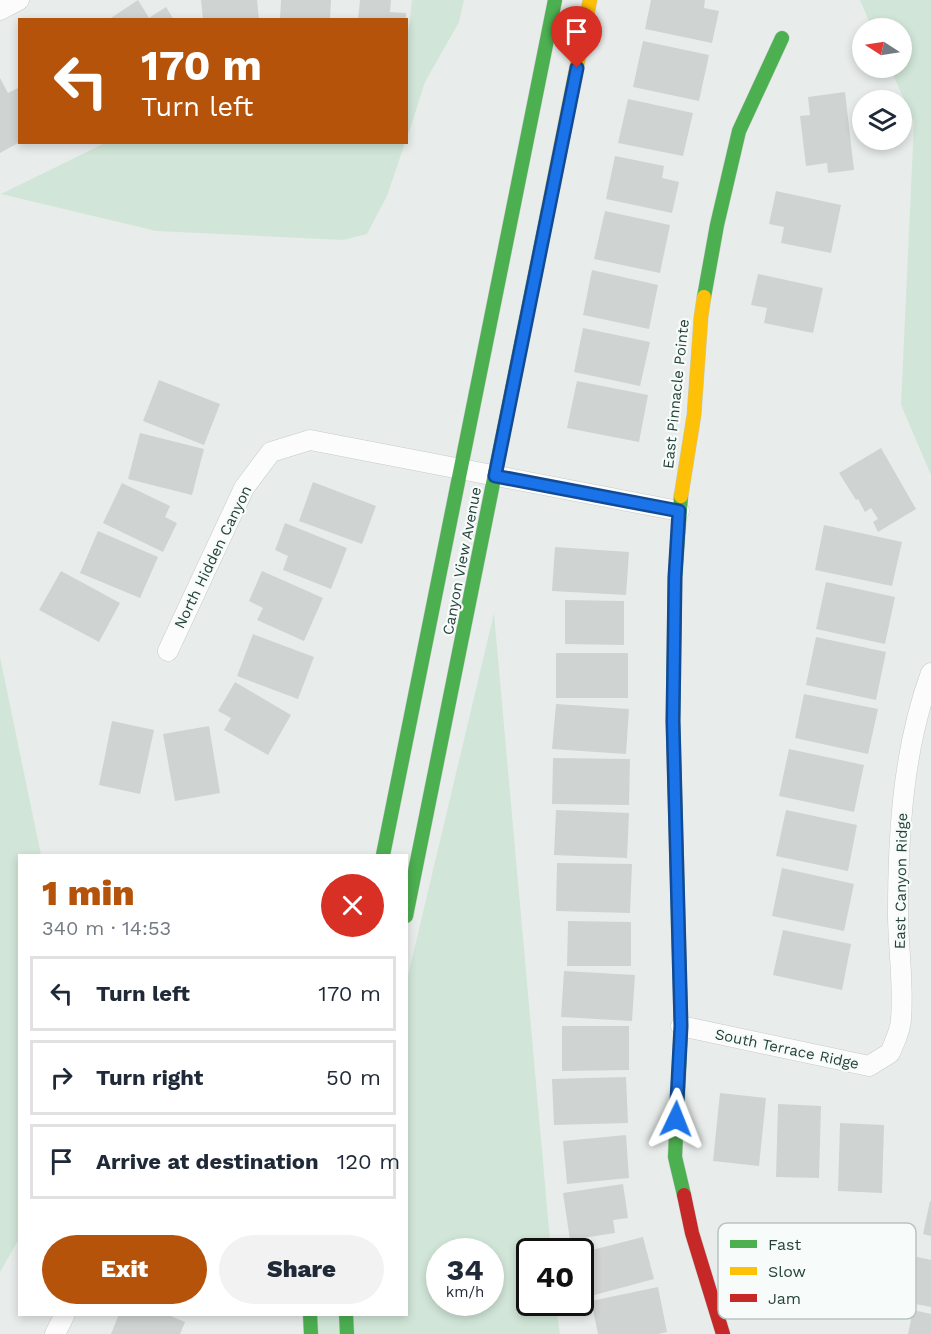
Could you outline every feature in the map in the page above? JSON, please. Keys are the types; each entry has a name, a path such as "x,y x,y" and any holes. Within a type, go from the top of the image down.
{"street":[{"path":"0,10 19,0"},
{"name":"Canyon View Avenue","path":"383,854 555,0"},
{"name":"Canyon View Avenue","path":"408,906 590,0"},
{"name":"East Pinnacle Pointe","path":"718,1318 692,1233 675,1157 681,1026 673,721 675,577 679,511 694,415 701,317 717,225 739,131 782,38"},
{"name":"North Hidden Canyon","path":"168,651 244,488 271,452 310,440 679,511"},
{"name":"East Canyon Ridge","path":"890,1053 902,1020 898,914 900,827 909,757 931,673"},
{"name":"South Terrace Ridge","path":"681,1026 869,1066 890,1053"},
{"path":"55,1334 64,1316"},
{"path":"310,1316 311,1334"},
{"path":"346,1316 347,1334"},
{"name":"East Pinnacle Pointe","path":"718,1319 723,1334"}],"green space":[{"path":"412,0 464,0 459,22 425,82 408,135 408,35"},
{"path":"860,0 931,0 931,475 901,405 914,122 912,90 900,90 894,78 912,78 912,18 868,18"},
{"path":"103,144 405,144 387,196 367,234 343,240 156,231 1,194"},
{"path":"494,613 550,1238 516,1238 516,1316 557,1316 560,1334 308,1334 313,1316 408,1316 408,976"},
{"path":"0,657 41,854 18,854 18,1240 0,1272"}],"building":[{"path":"138,0 149,18 111,18"},
{"path":"201,0 257,0 259,18 203,18"},
{"path":"281,0 331,0 330,18 280,18"},
{"path":"360,0 391,0 390,12 406,13 406,18 358,18"},
{"path":"651,0 705,0 704,8 719,11 712,43 645,29"},
{"path":"166,7 173,18 149,18"},
{"path":"643,41 709,55 699,101 633,87"},
{"path":"0,78 8,93 18,88 18,143 0,153"},
{"path":"845,92 854,170 828,173 827,163 806,166 800,116 810,115 808,97"},
{"path":"628,99 693,113 683,156 618,143"},
{"path":"615,156 664,166 662,178 679,182 672,213 606,199"},
{"path":"776,191 841,205 831,253 781,243 784,227 769,224"},
{"path":"605,211 670,225 660,273 594,259"},
{"path":"592,270 658,285 649,329 583,315"},
{"path":"758,274 823,288 813,333 764,323 767,308 751,305"},
{"path":"583,328 650,342 640,386 574,372"},
{"path":"159,380 220,404 204,445 143,421"},
{"path":"577,381 648,395 639,442 567,428"},
{"path":"140,433 204,449 192,495 128,479"},
{"path":"881,448 916,509 878,532 873,522 878,519 871,508 865,512 839,473"},
{"path":"313,482 376,506 362,544 299,521"},
{"path":"122,483 170,506 165,517 177,523 163,552 103,523"},
{"path":"285,523 347,548 331,589 283,570 288,556 275,550"},
{"path":"824,525 902,542 892,586 815,570"},
{"path":"98,531 158,557 140,598 80,573"},
{"path":"555,547 629,552 626,595 552,591"},
{"path":"61,571 120,603 99,642 39,610"},
{"path":"262,571 323,598 304,641 257,620 263,608 249,601"},
{"path":"826,582 895,597 885,644 816,629"},
{"path":"565,600 624,601 624,645 565,644"},
{"path":"253,634 314,657 298,699 237,676"},
{"path":"816,637 886,652 876,700 806,685"},
{"path":"556,653 628,653 628,698 556,698"},
{"path":"235,682 291,715 268,755 224,730 231,718 218,711"},
{"path":"804,694 878,709 868,754 795,738"},
{"path":"556,704 629,709 626,754 552,749"},
{"path":"112,721 154,730 140,794 99,785"},
{"path":"209,726 220,793 175,801 163,734"},
{"path":"789,749 864,765 854,812 779,796"},
{"path":"553,758 630,759 629,805 552,804"},
{"path":"556,810 629,813 627,858 554,855"},
{"path":"786,810 857,825 848,871 776,856"},
{"path":"557,863 632,864 630,913 556,911"},
{"path":"782,868 854,884 844,931 772,916"},
{"path":"568,921 631,922 631,966 567,966"},
{"path":"783,930 851,944 842,990 773,975"},
{"path":"564,971 635,975 632,1021 561,1017"},
{"path":"562,1026 629,1026 629,1070 562,1071"},
{"path":"626,1077 628,1123 554,1125 552,1079"},
{"path":"720,1093 766,1098 759,1166 713,1161"},
{"path":"778,1104 821,1106 819,1178 776,1177"},
{"path":"840,1123 884,1125 882,1193 838,1191"},
{"path":"626,1135 629,1178 567,1184 563,1141"},
{"path":"623,1184 628,1218 613,1220 615,1233 570,1238 563,1193"},
{"path":"931,1201 931,1236 923,1234"},
{"path":"643,1237 654,1279 594,1295 594,1249"},
{"path":"916,1257 931,1260 931,1307 916,1304"},
{"path":"658,1287 667,1332 598,1334 594,1300"},
{"path":"916,1311 931,1314 931,1334 908,1334 911,1319 916,1319"},
{"path":"118,1316 171,1316 185,1322 180,1334 111,1334"}],"traffic: fast":[{"path":"383,854 555,0"},
{"path":"704,297 717,225 739,131 782,38"},
{"path":"408,906 548,210"},
{"path":"681,496 675,577 673,721 681,1026 675,1157 684,1195"},
{"path":"310,1316 311,1334"},
{"path":"346,1316 347,1334"}],"traffic: slow":[{"path":"548,210 590,0"},
{"path":"681,496 694,415 704,297"}],"traffic: jam":[{"path":"684,1195 692,1233 718,1318"},
{"path":"718,1319 723,1334"}],"route":[{"path":"577,68 495,476 679,511 675,577 673,721 681,1026 676,1119"}]}
